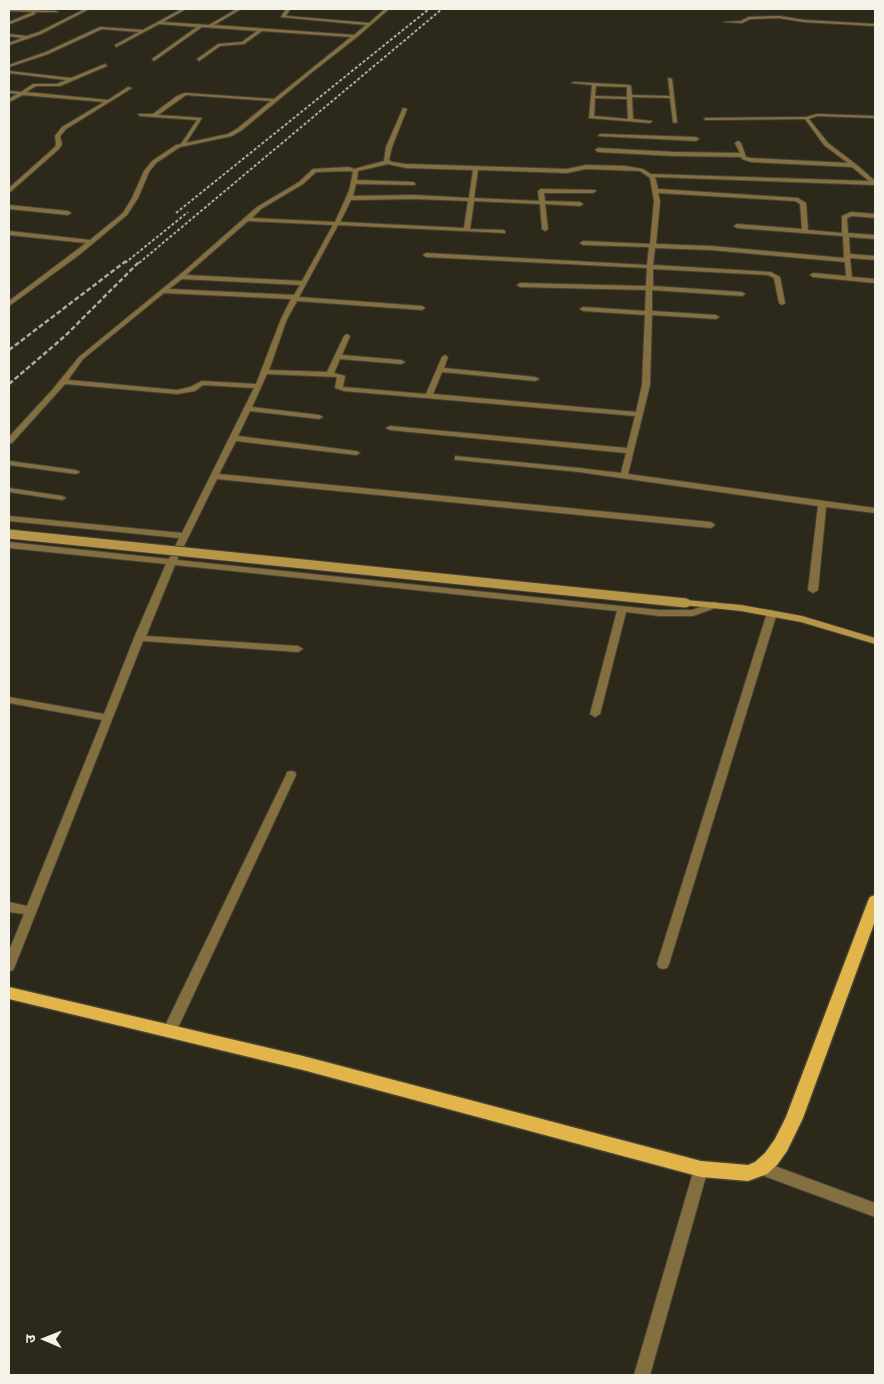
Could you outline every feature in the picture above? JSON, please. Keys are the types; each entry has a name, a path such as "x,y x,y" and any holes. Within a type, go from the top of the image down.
{"main road":[{"path":"9,993 303,1064 701,1169 748,1173 761,1168 781,1145 802,1100 875,901"}],"street":[{"path":"9,44 29,37 87,9"},
{"path":"116,46 184,9"},
{"path":"210,26 239,9"},
{"path":"288,9 282,17 370,24"},
{"path":"9,304 92,242 125,214 149,167 172,149 183,144 235,133 387,9"},
{"path":"9,10 56,12"},
{"path":"10,23 38,11"},
{"path":"726,22 742,22 749,18 779,17 804,21 875,24"},
{"path":"158,23 356,36"},
{"path":"154,60 202,25"},
{"path":"9,66 48,53 101,28 144,31"},
{"path":"199,60 219,45 243,43 262,29"},
{"path":"9,35 29,37"},
{"path":"9,101 35,85 58,85 105,65"},
{"path":"9,72 72,79"},
{"path":"670,79 675,122"},
{"path":"574,83 629,86 631,121"},
{"path":"594,84 590,117 650,122"},
{"path":"9,191 57,148 59,133 130,88"},
{"path":"9,92 108,101"},
{"path":"155,115 178,97 185,94 275,100"},
{"path":"592,97 672,97"},
{"path":"388,162 386,160 389,147 405,109"},
{"path":"140,114 200,119 183,144"},
{"path":"706,119 806,118 817,115 875,117"},
{"path":"806,118 826,144 874,183"},
{"path":"596,167 603,119"},
{"path":"600,135 696,139"},
{"path":"738,143 744,158 751,160 853,165"},
{"path":"598,150 742,155"},
{"path":"9,440 63,382 80,358 181,277 246,219 269,201 301,183 315,170 355,170 388,162 406,166 567,171 582,167 596,167 636,169 652,175 874,183"},
{"path":"467,230 476,168"},
{"path":"9,966 107,718 171,563 259,386 284,319 337,224 349,198 354,182 355,170"},
{"path":"624,476 646,385 650,266 657,201 652,175"},
{"path":"354,182 413,184"},
{"path":"9,184 16,184"},
{"path":"546,229 540,193 544,190 592,191"},
{"path":"656,191 796,199 803,203 805,232"},
{"path":"349,198 473,199 580,204"},
{"path":"9,207 68,213"},
{"path":"849,278 844,216 851,214 875,216"},
{"path":"246,219 503,232"},
{"path":"737,226 875,237"},
{"path":"9,232 92,242"},
{"path":"583,243 652,245 847,258 875,258"},
{"path":"426,255 769,273 777,277 782,303"},
{"path":"813,275 875,281"},
{"path":"181,277 304,282"},
{"path":"520,285 649,288 742,294"},
{"path":"163,291 295,298 422,308"},
{"path":"583,309 716,317"},
{"path":"330,374 347,336"},
{"path":"338,356 401,362"},
{"path":"428,397 445,357"},
{"path":"440,370 535,379"},
{"path":"264,372 341,376 339,388 638,414"},
{"path":"63,382 177,392 192,389 202,383 259,386"},
{"path":"248,409 319,416"},
{"path":"390,428 630,451"},
{"path":"234,438 356,453"},
{"path":"458,458 624,476 875,511"},
{"path":"9,463 76,472"},
{"path":"214,476 711,525"},
{"path":"9,490 62,498"},
{"path":"813,590 822,503"},
{"path":"9,518 184,536"},
{"path":"9,534 772,612 802,618 875,642"},
{"path":"9,545 679,614 693,613 715,606"},
{"path":"595,714 622,609"},
{"path":"663,964 772,612"},
{"path":"140,638 298,649"},
{"path":"9,700 107,718"},
{"path":"169,1032 292,775"},
{"path":"9,907 31,911"},
{"path":"761,1168 875,1210"},
{"path":"642,1375 701,1169"}],"railway":[{"path":"176,213 429,9"},
{"path":"139,263 442,9"},
{"path":"125,263 188,212"},
{"path":"9,350 126,261"},
{"path":"9,384 65,336 140,261"}]}
